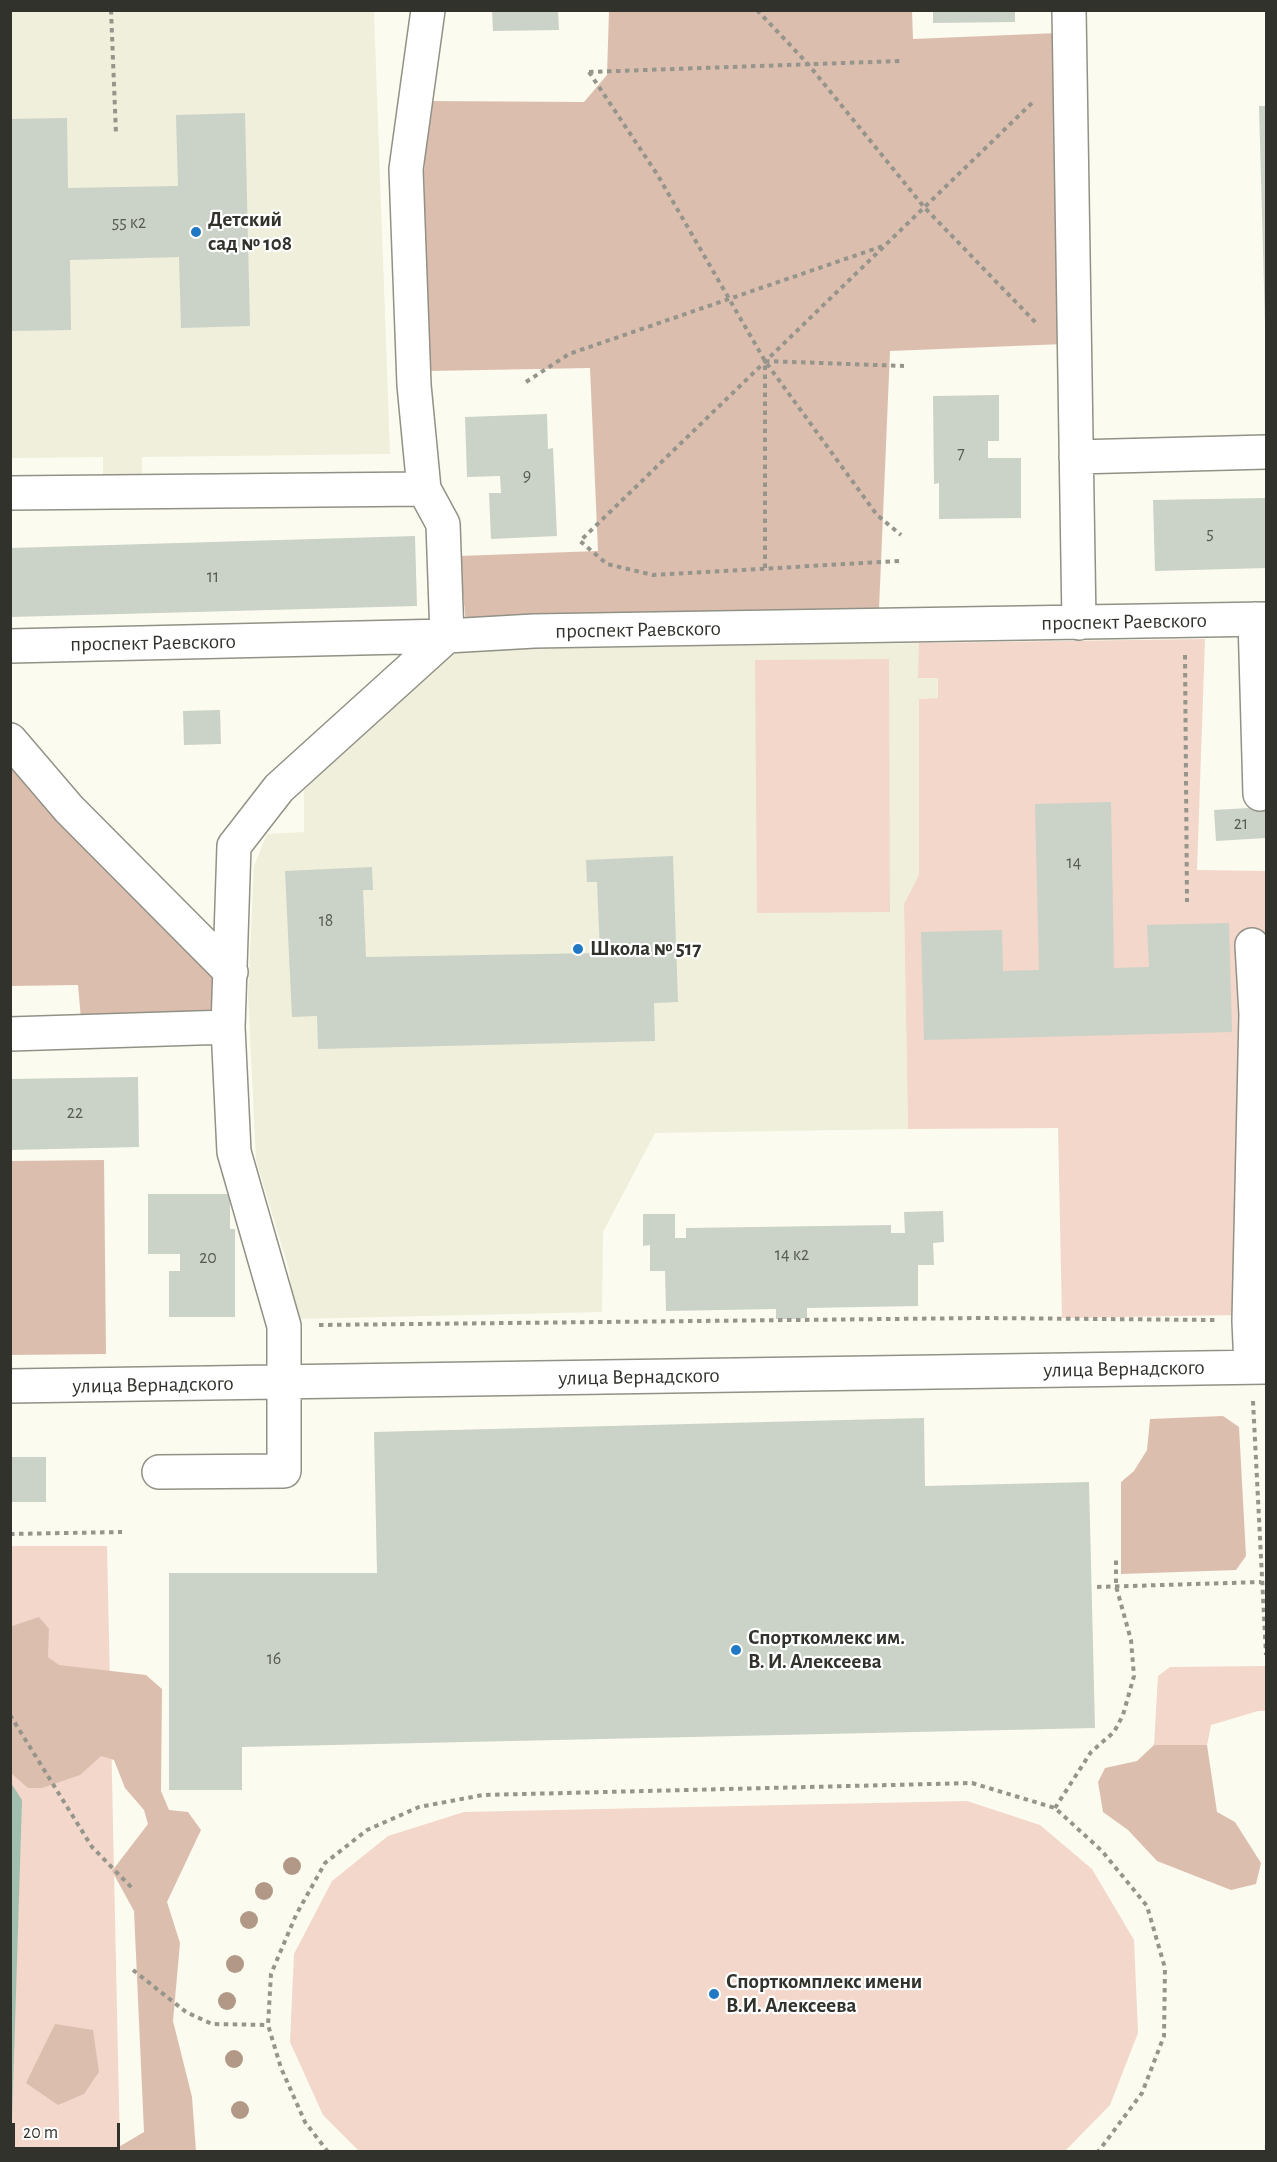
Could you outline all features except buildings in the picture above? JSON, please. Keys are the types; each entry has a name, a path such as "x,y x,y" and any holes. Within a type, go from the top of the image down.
{"street":[{"path":"159,1472 284,1471 284,1326 234,1152 228,1027 234,846 279,788 447,636 443,524 424,489 414,385 406,170 428,10"},
{"path":"1070,10 1079,623"},
{"path":"1076,457 1266,452"},
{"path":"10,493 424,489"},
{"path":"1260,794 1261,619"},
{"name":"проспект Раевского","path":"10,646 534,632 1261,619"},
{"path":"10,740 69,809 231,972"},
{"path":"1251,945 1261,1014 1261,1141 1249,1321 1259,1367"},
{"path":"10,1034 228,1027"},
{"name":"улица Вернадского","path":"10,1386 1259,1367"}],"path":[{"path":"111,10 116,134"},
{"path":"757,10 808,64 924,207 1001,290 1075,361"},
{"path":"899,561 653,575 607,564 580,541 924,207 1015,122 1070,58"},
{"path":"900,61 589,72 657,174 765,361 877,515 901,535"},
{"path":"526,382 569,354 885,245"},
{"path":"765,361 904,366"},
{"path":"765,361 765,568"},
{"path":"1185,621 1187,902"},
{"path":"284,1326 983,1318 1249,1321"},
{"path":"1259,1367 1261,1582 1266,1654"},
{"path":"10,1534 122,1532"},
{"path":"1054,1808 1091,1752 1114,1732 1123,1715 1134,1676 1131,1640 1116,1586 1116,1557"},
{"path":"1097,1587 1261,1582"},
{"path":"10,1715 92,1847 132,1888"},
{"path":"328,2151 305,2122 280,2068 268,2025 271,1974 296,1915 325,1863 367,1830 419,1807 483,1795 972,1783 1054,1808 1102,1851 1147,1906 1165,1968 1164,2036 1142,2093 1098,2151"},
{"path":"133,1970 186,2012 212,2024 268,2025"}],"shaded area":[{"name":"Детский сад № 108","path":"10,11 374,11 390,454 142,457 142,477 103,477 103,457 11,458"},
{"path":"609,11 912,11 913,39 1058,33 1064,344 890,351 879,609 466,623 459,556 598,551 590,368 429,371 424,173 428,101 584,102 607,75"},
{"path":"1205,639 1197,870 1265,871 1266,934 1252,945 1242,1142 1238,1315 1062,1318 1058,1128 908,1129 904,904 919,875 919,699 938,698 938,678 918,678 919,643"},
{"name":"Школа № 517","path":"919,643 919,678 938,678 938,698 919,699 919,876 904,904 908,1129 655,1133 603,1232 602,1312 295,1319 289,1270 256,1160 248,994 254,866 267,834 304,832 304,783 451,650"},
{"path":"889,659 890,912 757,913 755,660"},
{"path":"10,762 216,975 215,1012 81,1019 78,985 11,986"},
{"path":"104,1160 106,1354 11,1355 11,1161"},
{"path":"1223,1416 1239,1427 1246,1556 1236,1570 1121,1574 1121,1482 1134,1471 1147,1450 1150,1419"},
{"path":"11,1546 107,1546 120,2151 11,2152"},
{"path":"39,1617 49,1629 48,1657 59,1665 146,1675 162,1689 161,1791 169,1810 188,1812 201,1830 167,1902 180,1943 173,2021 192,2097 196,2151 112,2151 144,2132 134,1911 112,1871 148,1824 144,1810 125,1788 114,1760 101,1756 80,1775 42,1788 28,1788 11,1773 11,1630 12,1626"},
{"path":"1266,1666 1266,1711 1258,1711 1211,1725 1207,1745 1154,1745 1158,1676 1170,1667"},
{"path":"1154,1745 1207,1745 1217,1812 1235,1822 1261,1863 1256,1884 1231,1890 1157,1861 1128,1830 1103,1812 1098,1782 1105,1768 1137,1761"},
{"path":"11,1783 22,1800 11,2152 10,2151"},
{"name":"Спорткомплекс имени В.И. Алексеева","path":"967,1801 1040,1825 1092,1869 1134,1940 1138,2033 1110,2105 1065,2151 359,2151 323,2115 290,2042 294,1954 332,1881 388,1836 464,1812"},
{"path":"55,2024 93,2030 99,2072 84,2094 58,2105 26,2083"}],"place":[{"name":"Детский сад № 108","path":"196,232"},
{"name":"Школа № 517","path":"578,949"},
{"name":"Спорткомлекс им. В. И. Алексеева","path":"736,1650"},
{"name":"Спорткомплекс имени В.И. Алексеева","path":"714,1994"}]}
